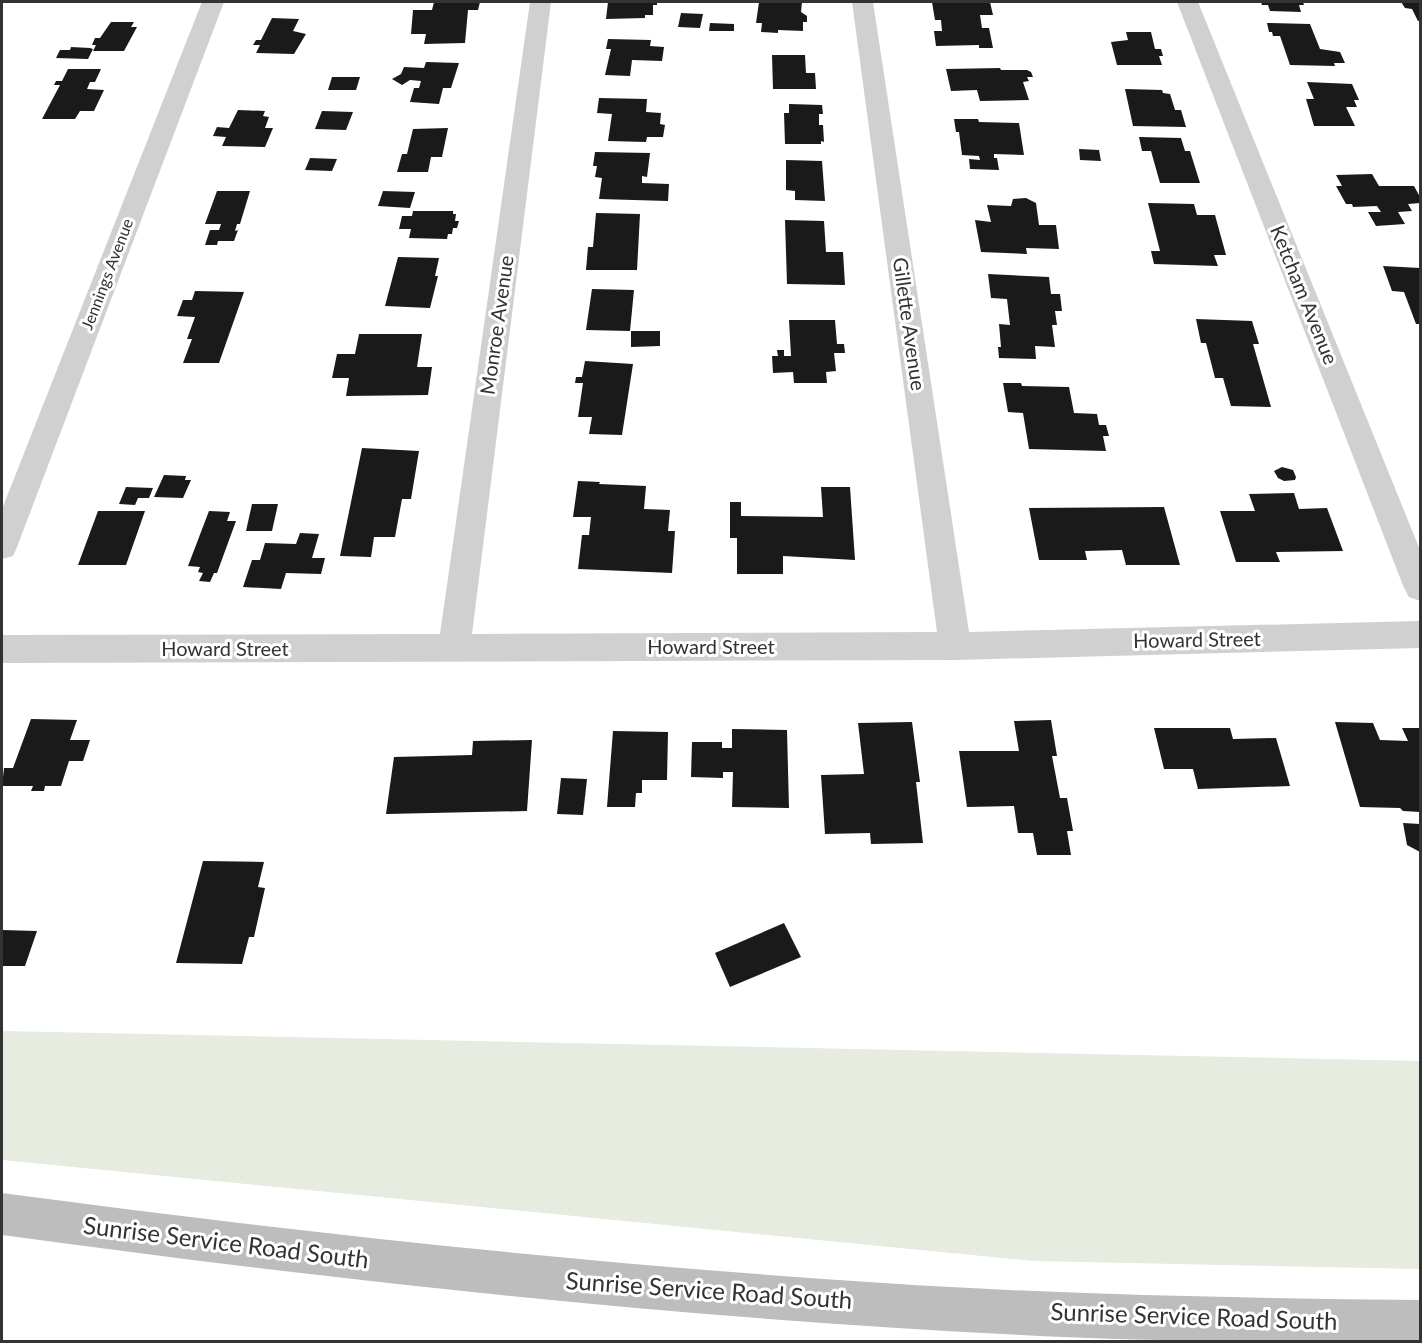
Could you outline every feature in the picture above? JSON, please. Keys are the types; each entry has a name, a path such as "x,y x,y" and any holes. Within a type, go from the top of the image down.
{"main road":[{"name":"Sunrise Service Road South","path":"2,1214 216,1244 457,1271 721,1295 1256,1322 1420,1322"}],"street":[{"name":"Jennings Avenue","path":"2,547 213,2"},
{"name":"Monroe Avenue","path":"454,648 540,2"},
{"name":"Gillette Avenue","path":"864,2 955,646"},
{"name":"Ketcham Avenue","path":"1187,2 1420,588"},
{"name":"Howard Street","path":"2,649 955,646 1420,635"}],"shaded area":[{"path":"2,1031 1420,1061 1420,1269 1033,1261 2,1160"}],"building":[{"path":"434,2 480,2 478,10 468,10 465,43 424,44 426,34 411,34 413,10 432,10"},
{"path":"608,2 657,2 657,5 653,5 653,15 645,15 645,18 606,19"},
{"path":"759,2 802,2 801,12 807,16 807,22 803,22 803,31 761,32 762,23 756,23"},
{"path":"932,2 990,2 993,15 980,15 982,28 989,28 993,48 979,48 979,45 936,46 934,31 942,31 941,20 935,20"},
{"path":"1261,2 1303,2 1304,5 1299,5 1301,12 1270,11 1268,5 1262,5"},
{"path":"1401,2 1420,2 1420,21 1412,9 1405,8"},
{"path":"681,13 703,14 700,28 678,27"},
{"path":"272,18 299,19 293,31 306,34 294,54 256,53 260,45 253,45 256,40 261,40"},
{"path":"111,22 134,22 131,27 137,27 124,51 93,51 96,45 92,45 95,38 100,38"},
{"path":"710,23 734,24 734,31 709,31"},
{"path":"1267,23 1310,24 1320,49 1340,52 1345,63 1334,63 1335,66 1290,65 1280,36 1273,36 1272,32 1269,32"},
{"path":"1126,32 1151,32 1155,49 1161,49 1163,56 1159,56 1162,65 1117,65 1111,42 1128,40"},
{"path":"608,39 651,40 650,46 664,47 662,61 632,60 630,76 605,75 611,49 606,49"},
{"path":"71,47 93,49 88,59 56,58 60,50 70,50"},
{"path":"772,55 805,55 806,73 815,73 816,89 773,89"},
{"path":"426,62 459,63 451,88 443,88 439,104 410,102 414,88 419,88 421,81 410,80 402,85 392,79 401,74 404,67 424,68"},
{"path":"1000,68 1001,70 1031,72 1033,77 1027,77 1029,81 1023,82 1029,100 980,101 977,90 951,91 946,69"},
{"path":"68,69 101,69 95,82 90,82 87,89 104,90 94,111 80,111 75,119 42,119 60,85 54,85 56,81 62,81"},
{"path":"332,77 360,77 356,90 328,90"},
{"path":"1307,82 1352,84 1359,100 1354,100 1357,107 1346,107 1355,126 1314,126 1306,99 1314,99"},
{"path":"1125,89 1162,90 1163,93 1170,94 1175,110 1181,110 1186,127 1133,126"},
{"path":"599,98 647,99 646,112 661,113 660,124 665,125 663,137 647,137 646,142 608,141 612,114 597,113"},
{"path":"789,104 822,105 823,114 819,114 819,125 823,125 824,142 821,141 821,144 785,144 784,113 789,113"},
{"path":"238,110 265,111 263,116 269,117 265,128 273,128 265,147 222,146 226,137 213,136 217,127 229,128"},
{"path":"322,111 353,112 346,130 315,129"},
{"path":"954,119 1019,123 1024,155 994,154 999,170 970,169 969,159 980,160 979,156 962,155 959,132 956,132"},
{"path":"448,128 442,157 431,157 428,172 397,172 402,154 407,154 413,129"},
{"path":"1139,137 1181,138 1185,151 1190,151 1200,183 1160,183 1151,151 1142,151"},
{"path":"1079,149 1099,150 1101,161 1080,160"},
{"path":"595,152 650,153 647,177 642,176 642,183 669,184 668,201 599,199 602,178 595,177 597,166 593,166"},
{"path":"310,158 337,159 332,171 305,170"},
{"path":"786,160 822,161 825,201 795,200 795,191 786,190"},
{"path":"1372,174 1379,186 1414,186 1420,197 1420,203 1408,204 1412,211 1398,212 1405,224 1376,226 1368,212 1381,212 1377,206 1353,207 1352,204 1346,204 1336,186 1342,186 1336,175"},
{"path":"217,191 250,191 240,224 237,224 235,231 238,230 234,241 218,241 217,245 205,245 210,230 219,230 221,224 205,224"},
{"path":"383,191 415,192 410,208 378,206"},
{"path":"1026,198 1036,203 1039,225 1056,225 1059,249 1026,248 1027,254 981,252 975,220 991,222 987,205 1011,206 1013,199"},
{"path":"1148,203 1194,204 1197,215 1215,215 1226,255 1214,255 1218,266 1154,264 1151,251 1160,251"},
{"path":"413,211 453,211 453,214 456,214 455,221 459,221 457,228 453,228 452,234 448,234 447,239 409,238 411,229 399,229 402,216 412,216"},
{"path":"596,213 640,214 637,270 586,270 588,247 593,247"},
{"path":"785,220 824,221 826,252 843,252 845,285 787,284"},
{"path":"398,257 439,258 435,276 438,276 430,308 385,306"},
{"path":"1383,266 1420,268 1420,324 1416,324 1404,292 1392,291"},
{"path":"988,274 1049,277 1051,294 1060,294 1062,311 1055,311 1057,325 1052,325 1055,347 1035,346 1036,359 999,358 998,347 1001,347 999,324 1010,325 1007,299 991,298"},
{"path":"592,289 634,290 630,331 586,330"},
{"path":"195,291 244,292 219,363 183,363 192,339 187,339 195,317 177,316 183,300 192,300"},
{"path":"1196,319 1252,321 1259,344 1253,344 1271,407 1231,406 1223,378 1215,378 1206,343 1201,343"},
{"path":"789,320 835,320 837,344 844,344 845,353 834,353 836,371 826,372 827,383 794,383 793,372 773,373 772,356 778,356 777,350 784,350 784,356 791,356"},
{"path":"631,331 660,331 660,346 631,347"},
{"path":"359,334 422,334 417,367 432,367 428,395 346,396 349,378 332,378 337,354 355,354"},
{"path":"585,361 633,364 622,435 589,434 592,417 578,417 583,383 575,383 576,377 582,377"},
{"path":"1003,383 1021,383 1022,386 1069,387 1074,413 1097,414 1099,425 1106,425 1109,436 1103,436 1106,451 1029,449 1023,413 1008,412"},
{"path":"362,448 419,451 411,499 402,499 395,537 374,537 371,557 340,556"},
{"path":"1282,467 1293,470 1295,480 1284,481 1278,478 1274,471"},
{"path":"164,475 186,476 185,480 191,480 183,498 154,497"},
{"path":"578,481 646,486 644,509 670,510 668,531 675,531 672,573 578,569 582,535 589,535 591,517 573,517"},
{"path":"126,487 153,488 149,498 138,498 135,505 119,504"},
{"path":"821,487 850,487 855,560 783,556 783,574 737,574 737,538 730,538 730,502 741,502 741,516 823,517"},
{"path":"1294,493 1299,509 1327,508 1343,551 1276,552 1280,562 1236,562 1220,511 1255,511 1249,494"},
{"path":"252,504 278,504 272,531 246,531"},
{"path":"1164,507 1180,565 1126,565 1122,550 1085,551 1087,560 1039,560 1029,508"},
{"path":"98,511 145,511 126,565 78,565"},
{"path":"209,511 230,512 227,521 236,521 217,573 214,573 210,582 199,581 203,573 198,572 200,567 188,566"},
{"path":"300,533 319,534 312,558 325,558 321,574 286,573 281,589 243,587 252,560 260,560 265,543 296,544"},
{"path":"31,719 77,720 70,740 90,740 83,761 69,761 61,786 45,786 44,791 31,791 33,786 2,786 4,768 13,768"},
{"path":"1051,720 1057,756 1052,756 1060,798 1067,798 1073,831 1067,831 1071,855 1037,855 1033,833 1018,833 1014,806 967,807 959,751 1019,751 1014,721"},
{"path":"912,722 920,782 916,782 923,843 871,844 870,833 825,834 821,775 864,774 858,723"},
{"path":"1335,722 1373,723 1380,740 1408,741 1402,728 1420,728 1420,812 1403,811 1400,808 1360,807"},
{"path":"1154,728 1230,728 1233,739 1276,738 1290,786 1198,789 1193,769 1164,769"},
{"path":"732,729 787,730 789,808 732,807 733,772 723,772 723,778 691,777 692,742 722,742 722,748 732,748"},
{"path":"613,731 668,732 667,780 642,780 642,793 636,793 635,807 607,807"},
{"path":"532,740 527,811 386,814 394,757 472,755 473,741"},
{"path":"561,778 587,779 583,815 557,814"},
{"path":"1403,823 1420,824 1420,852 1407,845"},
{"path":"203,861 264,862 258,887 265,888 254,937 249,937 242,964 176,963"},
{"path":"784,923 801,957 730,987 715,953"},
{"path":"2,930 37,931 25,966 2,966"}]}
